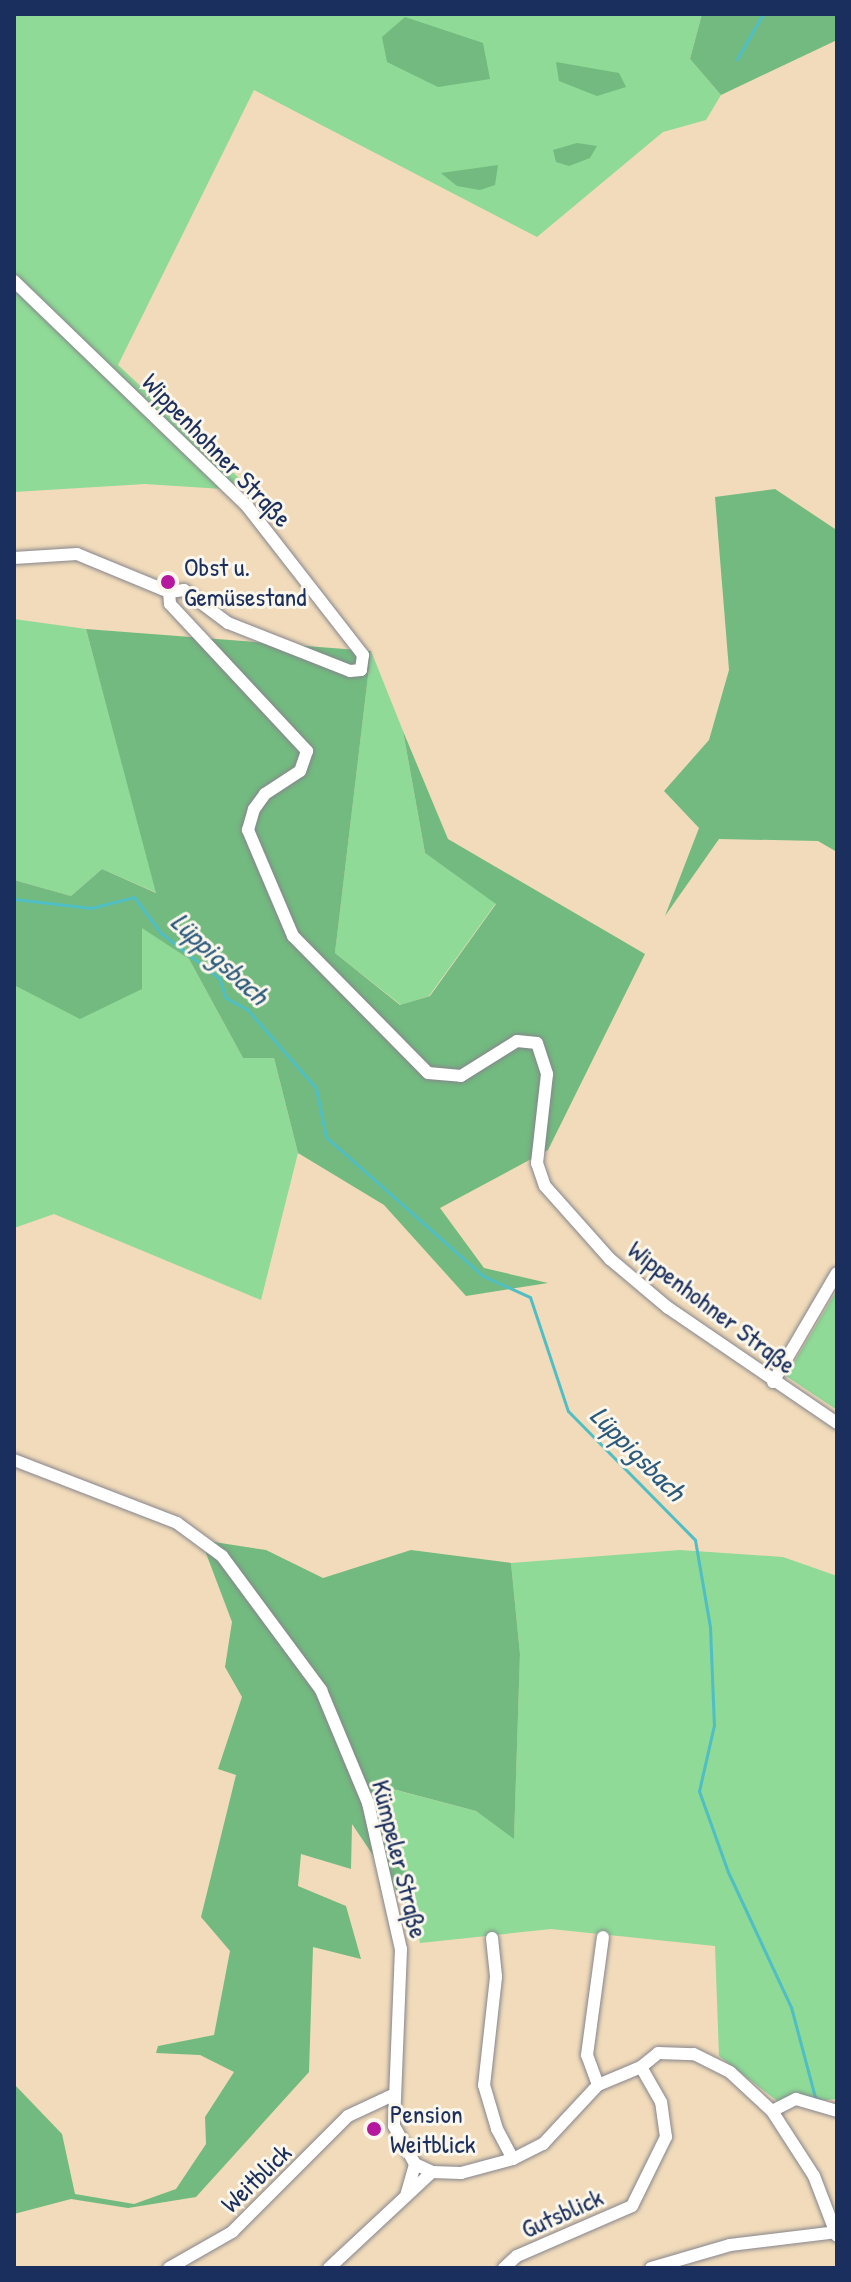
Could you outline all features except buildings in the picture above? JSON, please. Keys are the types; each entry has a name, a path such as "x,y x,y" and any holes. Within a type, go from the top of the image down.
{"street":[{"name":"Wippenhohner Straße","path":"14,281 116,376 247,506 361,651 363,667 350,671 228,623 184,590 169,592 170,604 307,751 300,771 265,794 254,809 248,830 293,936 428,1073 461,1076 517,1041 537,1043 547,1074 537,1163 545,1186 638,1284 773,1382 837,1423"},
{"path":"14,558 77,554 169,592"},
{"path":"773,1382 837,1273"},
{"name":"Kümpeler Straße","path":"14,1460 177,1523 222,1556 321,1690 368,1803 401,1949 394,2126 415,2164"},
{"path":"598,2085 587,2055 603,1937"},
{"path":"492,1938 496,1977 484,2085 497,2129 513,2159"},
{"path":"406,2196 415,2164 432,2172 461,2173 513,2159 543,2144 598,2085 641,2067 658,2053 694,2054 730,2072 772,2111 814,2176 836,2233 730,2245 651,2268"},
{"name":"Gutsblick","path":"504,2268 517,2256 632,2206 666,2137 661,2102 641,2067"},
{"name":"Weitblick","path":"169,2268 232,2232 348,2116 395,2094"},
{"path":"772,2111 796,2099 837,2111"},
{"path":"365,2107 394,2113"},
{"path":"329,2268 432,2172"}],"green space":[{"path":"14,14 702,14 690,59 721,95 706,120 663,132 537,237 254,90 118,365 253,491 145,484 14,492"},
{"path":"702,14 837,14 837,40 721,95 690,59"},
{"path":"405,17 483,43 490,79 438,87 387,62 382,37"},
{"path":"556,62 619,73 626,87 597,96 559,81"},
{"path":"577,143 597,146 590,158 569,166 556,162 553,150"},
{"path":"498,165 495,185 480,190 457,186 441,173"},
{"path":"775,489 835,529 837,852 818,841 719,839 665,916 699,828 664,791 709,740 729,670 715,497"},
{"path":"14,619 86,629 157,893 102,869 71,896 14,880"},
{"path":"86,629 371,651 335,953 400,1005 430,996 496,904 425,853 403,731 448,839 645,954 548,1150 440,1208 484,1268 548,1283 466,1296 384,1205 298,1153 274,1058 243,1058 189,959 142,928 142,989 80,1019 14,985 14,880 71,896 102,869 156,893"},
{"path":"371,651 403,731 425,853 496,903 429,996 401,1005 335,953"},
{"path":"142,927 189,959 243,1058 274,1058 298,1153 261,1300 54,1214 14,1228 14,985"},
{"path":"837,1290 837,1410 786,1376"},
{"path":"201,1540 266,1550 323,1578 411,1550 511,1563 520,1654 514,1839 476,1811 385,1787 420,1925 352,1824 351,1869 301,1854 298,1886 346,1906 361,1959 313,1947 309,2072 196,2197 128,2208 71,2199 14,2214 14,2084 62,2134 75,2194 134,2204 176,2189 206,2144 205,2117 234,2072 200,2055 156,2053 158,2046 214,2035 230,1951 201,1917 236,1775 218,1769 242,1697 225,1667 232,1622"},
{"path":"680,1550 783,1557 837,1576 837,2099 781,2104 719,2056 715,1946 551,1929 420,1943 384,1787 476,1811 514,1838 520,1654 511,1563"}],"waterway":[{"path":"737,59 763,14"},
{"name":"Lüppigsbach","path":"14,899 91,908 134,897 161,933 219,978 226,998 247,1009 316,1088 326,1137 483,1276 530,1297 568,1411 695,1540 710,1627 714,1725 699,1791 728,1872 791,2007 815,2097 821,2101"}],"place":[{"name":"Obst u. Gemüsestand","path":"168,582"},
{"name":"Pension Weitblick","path":"374,2129"}]}
